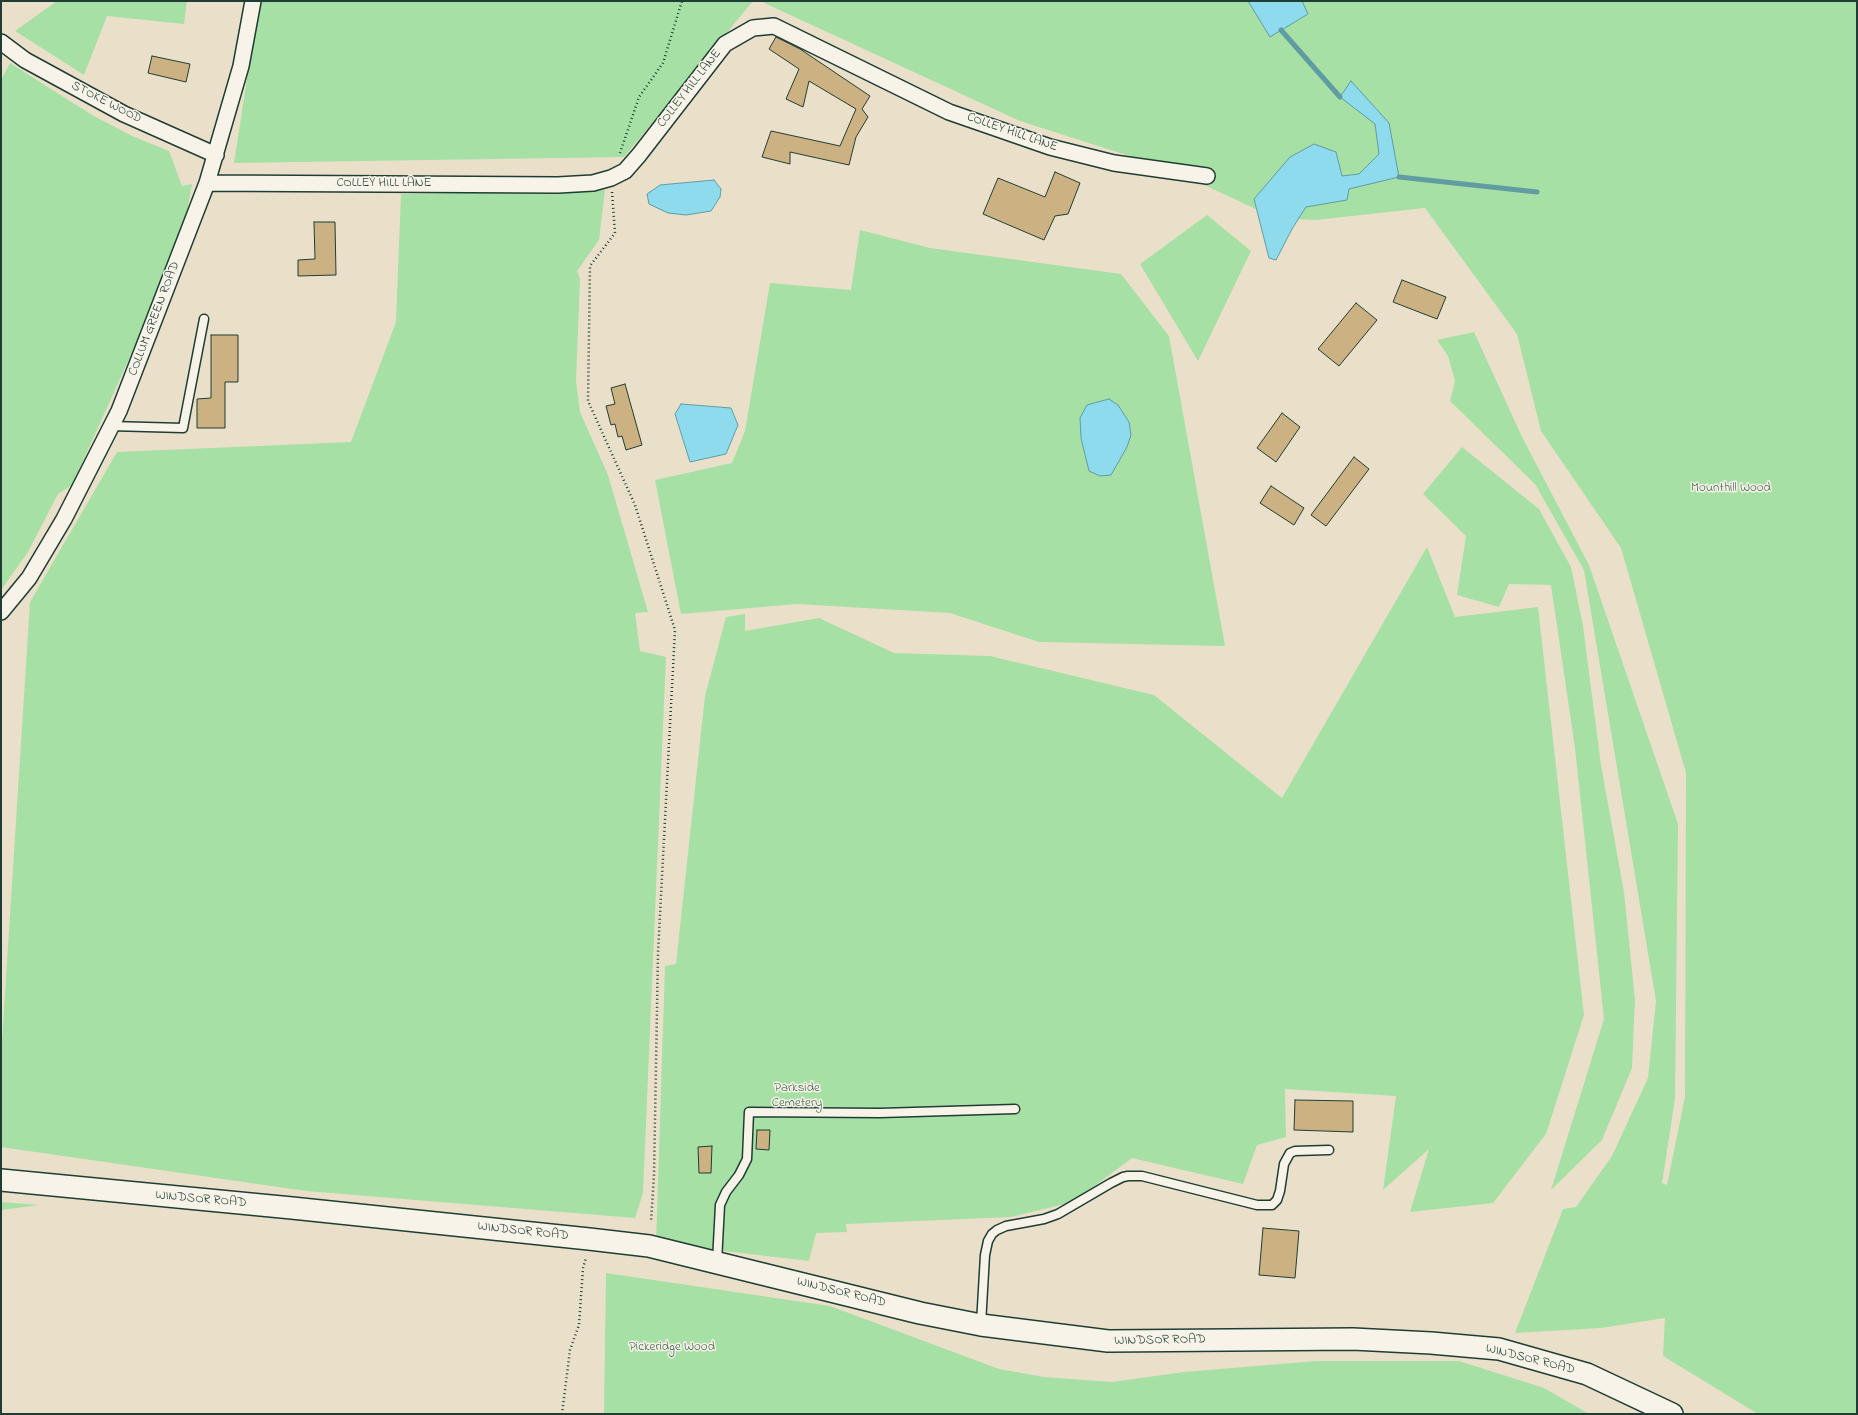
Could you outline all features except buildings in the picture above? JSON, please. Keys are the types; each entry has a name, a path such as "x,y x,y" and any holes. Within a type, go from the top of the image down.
{"main road":[{"name":"WINDSOR ROAD","path":"1,1180 649,1246 920,1313 980,1325 1108,1341 1353,1339 1431,1343 1498,1349 1587,1374 1672,1414"}],"street":[{"name":"COLLUM GREEN ROAD","path":"1,612 29,578 64,519 118,411 207,183 240,66 252,1"},
{"name":"COLLEY HILL LANE","path":"207,183 558,185 594,183 611,178 625,171 725,44 753,28 774,26 949,112 1050,147 1114,163 1207,176"},
{"name":"STOKE WOOD","path":"1,42 25,60 118,110 216,155"}],"lane":[{"path":"110,426 183,428 204,319"},
{"path":"717,1262 720,1204 726,1192 740,1175 748,1159 749,1112 880,1113 1015,1109"},
{"path":"980,1325 985,1255 988,1241 992,1234 997,1230 1006,1226 1044,1219 1058,1214 1111,1183 1128,1176 1142,1176 1257,1206 1272,1205 1277,1200 1280,1191 1284,1164 1290,1154 1294,1151 1329,1150"}],"path":[{"path":"650,1222 654,1175 658,953 676,630 635,505 588,401 590,266 615,233 611,178 639,97 663,63 682,1"},
{"path":"562,1414 570,1350 579,1325 585,1258"}],"green space":[{"path":"57,1 187,1 184,24 107,16 84,75 15,31"},
{"path":"259,1 753,1 624,157 234,163"},
{"name":"Mounthill Wood","path":"760,1 1857,1 1857,1414 1758,1414 1663,1356 1665,1318 1601,1328 1515,1333 1563,1209 1576,1207 1612,1156 1648,1078 1656,1001 1584,570 1535,484 1450,401 1455,381 1448,356 1437,340 1474,332 1522,437 1589,565 1678,824 1675,1099 1662,1183 1667,1185 1685,1097 1686,773 1621,548 1541,431 1517,334 1425,208 1316,220 1275,218 1170,169 1020,121"},
{"path":"10,63 92,115 132,136 169,151 182,186 192,184 187,212 152,308 72,485 58,494 28,552 1,590 1,80"},
{"path":"605,190 599,240 577,271 580,279 576,381 580,412 608,475 648,612 635,613 640,651 666,657 643,1193 635,1218 306,1191 1,1147 1,1056 30,602 117,452 351,442 396,322 401,194"},
{"path":"1207,215 1251,251 1198,361 1140,264"},
{"path":"860,230 930,248 1121,274 1169,336 1225,646 1039,642 950,613 797,604 681,614 655,480 732,463 745,431 770,283 851,290"},
{"path":"1462,447 1539,509 1571,567 1583,626 1601,765 1624,892 1635,1000 1632,1068 1602,1140 1551,1190 1604,1019 1575,748 1551,585 1509,584 1499,607 1457,595 1466,536 1423,494"},
{"name":"Parkside Cemetery","path":"1427,547 1455,617 1538,607 1584,1015 1546,1134 1493,1203 1410,1212 1429,1149 1383,1190 1396,1096 1285,1089 1286,1137 1257,1145 1243,1184 1132,1158 1073,1202 1011,1217 846,1224 847,1232 816,1233 809,1261 656,1243 665,966 676,964 705,696 726,617 745,614 745,631 819,618 894,653 990,656 1154,695 1282,798"},
{"path":"1,1202 39,1205 1,1210"},
{"name":"Pickeridge Wood","path":"606,1273 830,1306 999,1369 1044,1377 1112,1382 1184,1372 1316,1361 1459,1361 1544,1388 1589,1414 604,1414"}],"water":[{"path":"1248,1 1302,1 1308,14 1270,37"},
{"path":"1351,81 1389,123 1399,177 1349,189 1347,200 1306,207 1292,229 1276,260 1269,258 1254,199 1290,157 1314,144 1336,152 1342,176 1359,174 1379,154 1375,124 1340,97"},
{"path":"714,180 721,189 720,197 711,211 686,215 668,213 649,204 647,194 660,185"},
{"path":"1109,399 1118,405 1129,422 1131,435 1127,447 1111,475 1100,476 1089,471 1081,438 1080,418 1087,405"},
{"path":"681,404 731,408 738,425 726,454 690,462 675,414"}],"waterway":[{"path":"1281,30 1340,97"},
{"path":"1399,177 1537,192"}]}
